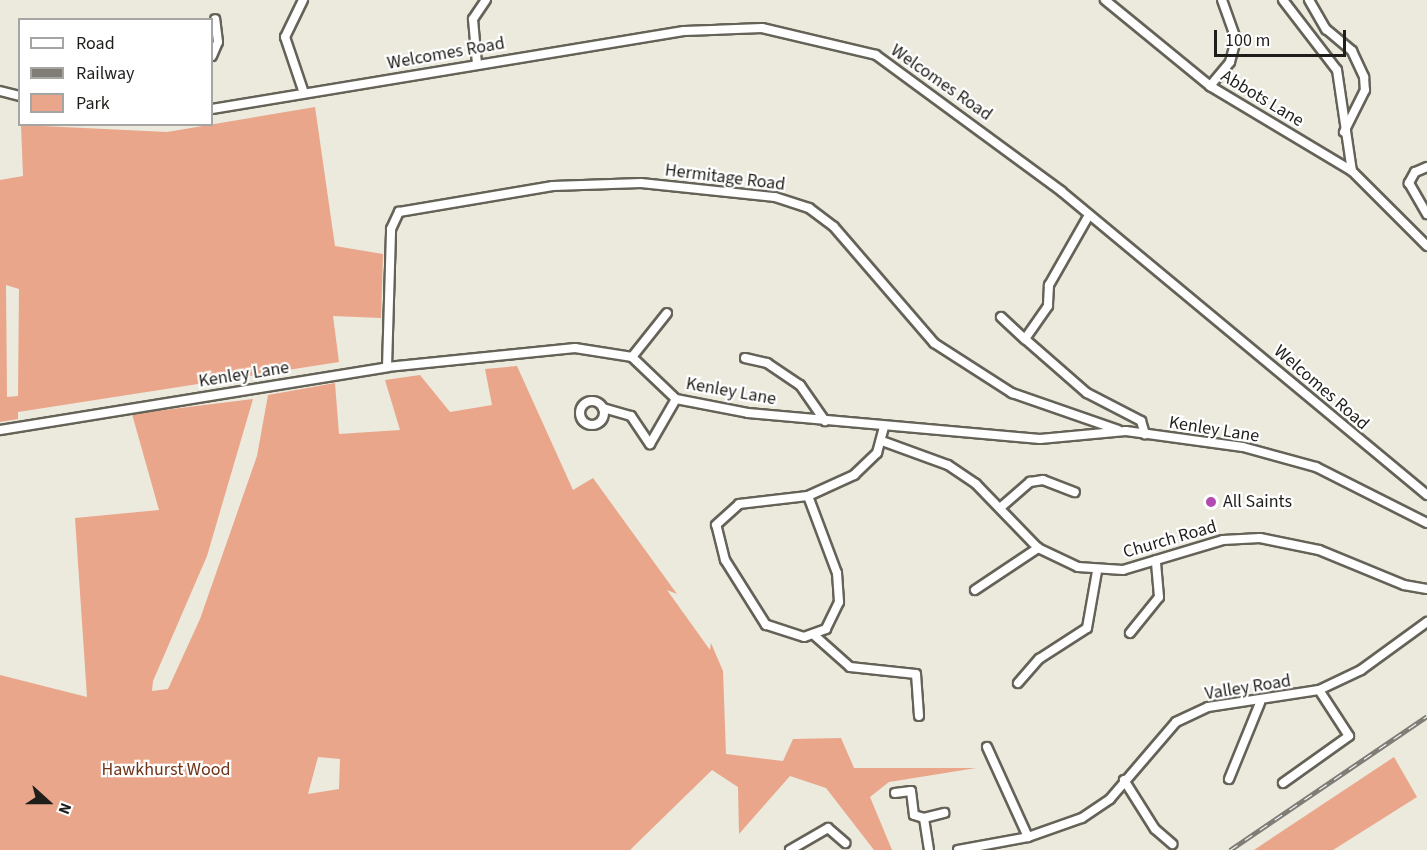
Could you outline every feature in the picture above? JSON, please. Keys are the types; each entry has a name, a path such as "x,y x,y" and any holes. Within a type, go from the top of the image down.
{"street":[{"path":"303,0 285,37 304,93"},
{"path":"477,64 473,19 486,0"},
{"name":"Abbots Lane","path":"1105,0 1210,86 1352,171 1427,246"},
{"path":"1210,86 1230,62 1236,39 1222,0"},
{"path":"1283,0 1337,70 1343,133 1352,171"},
{"path":"1309,0 1326,29 1352,51 1364,76 1365,90 1343,133"},
{"path":"213,54 218,42 214,19"},
{"name":"Welcomes Road","path":"213,110 684,31 800,33 893,64 1089,215 1427,495"},
{"path":"0,91 18,96"},
{"path":"1427,167 1415,172 1410,183 1427,214"},
{"name":"Hermitage Road","path":"387,367 391,229 399,213 553,186 641,183 776,197 809,208 834,227 934,343 1012,393 1085,423 1125,431"},
{"path":"1025,339 1048,306 1049,285 1089,215"},
{"path":"632,357 668,313"},
{"path":"1001,317 1087,393 1141,421 1145,434"},
{"name":"Kenley Lane","path":"0,430 387,367 574,348 632,357 676,399 825,421 884,427 1040,439 1125,431 1243,447 1316,467 1427,523"},
{"path":"745,357 767,363 800,385 825,421"},
{"path":"603,408 631,416 650,444 676,399"},
{"path":"808,496 839,589 833,621 814,635 793,636 766,626 725,560 715,534 719,517 732,506 808,496 854,475 871,461 882,441 884,427"},
{"path":"882,441 948,465 1000,508 1038,548 1097,571 1087,628 1039,659 1018,683"},
{"path":"1000,508 1030,482 1043,480 1075,492"},
{"name":"Church Road","path":"1097,571 1156,560 1223,540 1284,540 1427,589"},
{"path":"975,590 1038,548"},
{"path":"1130,633 1159,597 1156,560"},
{"name":"Valley Road","path":"958,850 1028,837 1101,807 1176,722 1208,707 1260,703 1319,690 1361,670 1427,622"},
{"path":"814,635 850,667 916,674 919,716"},
{"path":"1283,783 1349,736 1319,690"},
{"path":"1229,779 1260,703"},
{"path":"987,747 1028,837"},
{"path":"1124,780 1155,829 1172,844"},
{"path":"895,793 911,791 914,814 924,818 944,813"},
{"path":"924,818 929,850"},
{"path":"790,850 828,828 845,843"}],"green space":[{"path":"315,107 335,246 383,254 381,318 333,316 339,362 18,412 18,419 0,422 0,180 23,176 21,126 167,132","holes":["6,285 19,289 18,396 7,397"]},
{"name":"Hawkhurst Wood","path":"517,366 573,490 593,478 677,594 667,590 710,650 711,643 723,671 726,754 783,761 793,739 841,738 854,768 976,768 889,782 870,797 892,850 874,850 826,788 790,776 739,834 738,787 712,770 630,850 0,850 0,675 87,697 75,518 159,510 132,414 253,399 207,556 153,681 152,691 168,689 200,619 257,456 268,395 335,383 339,434 400,430 385,380 420,375 450,412 492,405 485,369","holes":["318,757 340,759 339,789 308,794"]},
{"path":"1394,757 1417,797 1333,850 1254,850"}],"railway":[{"path":"1230,850 1427,716"}],"place":[{"name":"All Saints","path":"1211,502"}]}
